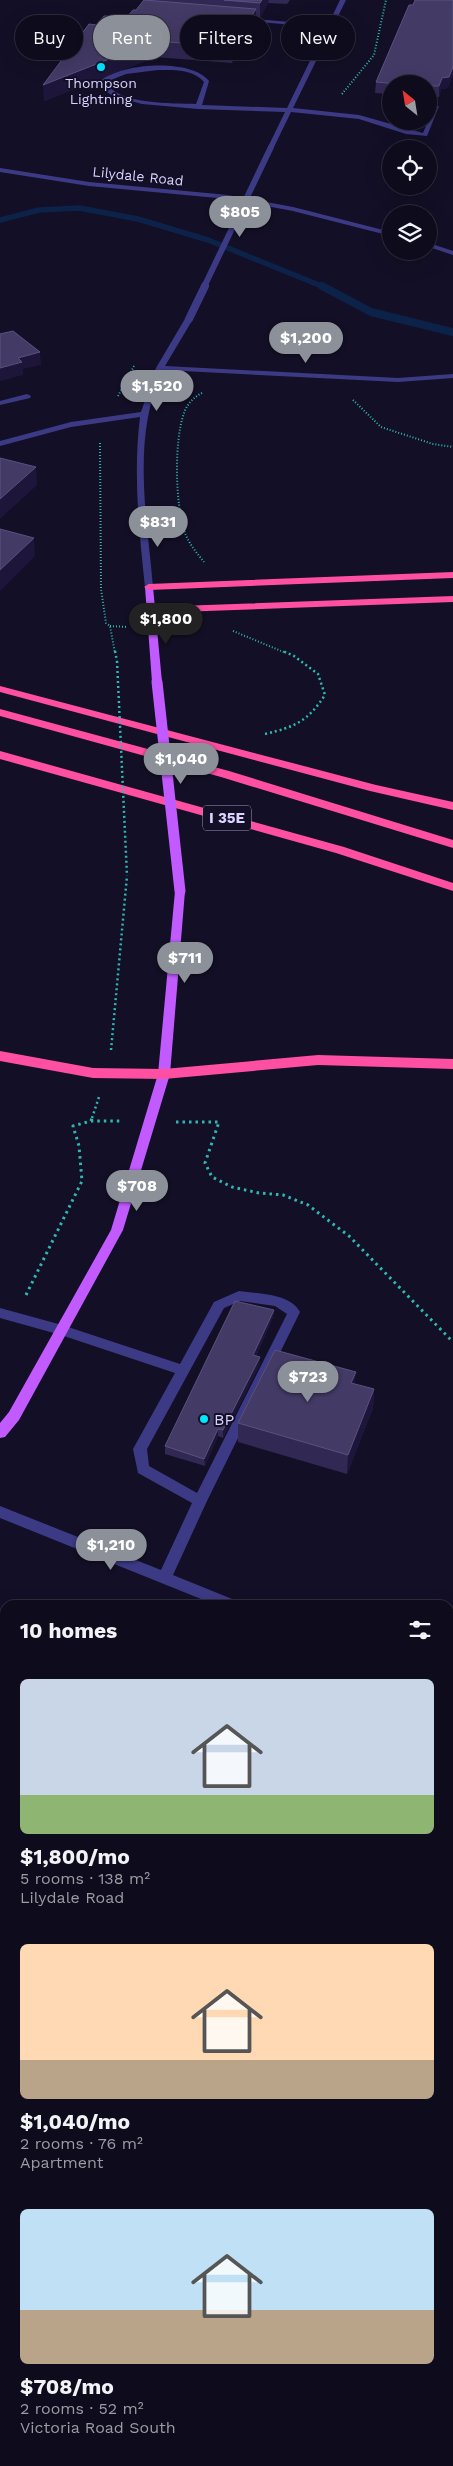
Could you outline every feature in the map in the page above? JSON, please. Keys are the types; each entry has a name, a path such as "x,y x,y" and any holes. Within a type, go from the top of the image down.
{"highway":[{"path":"149,587 453,575"},
{"path":"151,610 453,599"},
{"path":"0,689 374,788 453,806"},
{"name":"I 35E","path":"0,712 225,774 453,844"},
{"name":"I 35E","path":"0,755 340,850 453,887"},
{"path":"0,1056 93,1073 164,1074 318,1060 453,1064"}],"main road":[{"path":"0,1433 14,1416 117,1230 164,1074 180,891 157,682 149,587"}],"street":[{"path":"336,15 343,0"},
{"path":"149,587 140,469 144,414 160,368 189,319 315,60"},
{"path":"198,107 207,82 202,75 196,72 169,68 143,68 120,72 103,81 106,88 123,98 198,107 290,110 360,117 382,124"},
{"path":"401,130 425,135 427,130"},
{"name":"Lilydale Road","path":"0,170 89,184 228,197 292,209 382,232"},
{"path":"437,248 453,253"},
{"path":"160,368 398,380 453,376"},
{"path":"0,403 27,396"},
{"path":"0,444 57,426 100,417 144,414"},
{"path":"165,1577 200,1501 294,1312 278,1302 239,1296 219,1305 140,1450 143,1469 200,1501"},
{"path":"6,1314 62,1330 183,1370"},
{"path":"0,1512 220,1600"}],"path":[{"path":"339,99 374,55 386,0"},
{"path":"111,1047 127,876 117,661 110,626 106,623 102,589 100,417 114,403 138,359"},
{"path":"349,396 381,427 433,444 453,447"},
{"path":"6,1314 34,1282 82,1181 79,1146 73,1126 91,1121 219,1122 205,1163 212,1177 232,1187 259,1193 283,1195 308,1206 349,1236 453,1342"}],"building":[{"path":"144,0 256,9 252,15 180,15 180,43 170,42 170,15 129,15 133,10 136,10"},
{"path":"224,0 262,0 260,3"},
{"path":"415,0 453,0 453,67 449,77 442,78 439,86 438,75 382,75 382,83 376,82 409,5 413,5"},
{"path":"89,24 93,24 93,60 107,60 43,85 62,60 83,60 83,32"},
{"path":"13,331 40,352 18,358 22,362 0,368 0,334"},
{"path":"0,458 36,467 0,499"},
{"path":"0,529 34,538 0,570"},
{"name":"BP","path":"235,1301 274,1310 253,1355 260,1357 223,1430 218,1429 204,1459 165,1446"},
{"path":"275,1350 356,1372 351,1383 374,1389 348,1455 238,1423"}],"waterway":[{"path":"0,220 39,210 79,208 138,219 208,240 324,287"},
{"path":"324,287 371,312 453,332"}],"place":[{"name":"Thompson Lightning","path":"101,67"},
{"name":"BP","path":"204,1419"}]}
